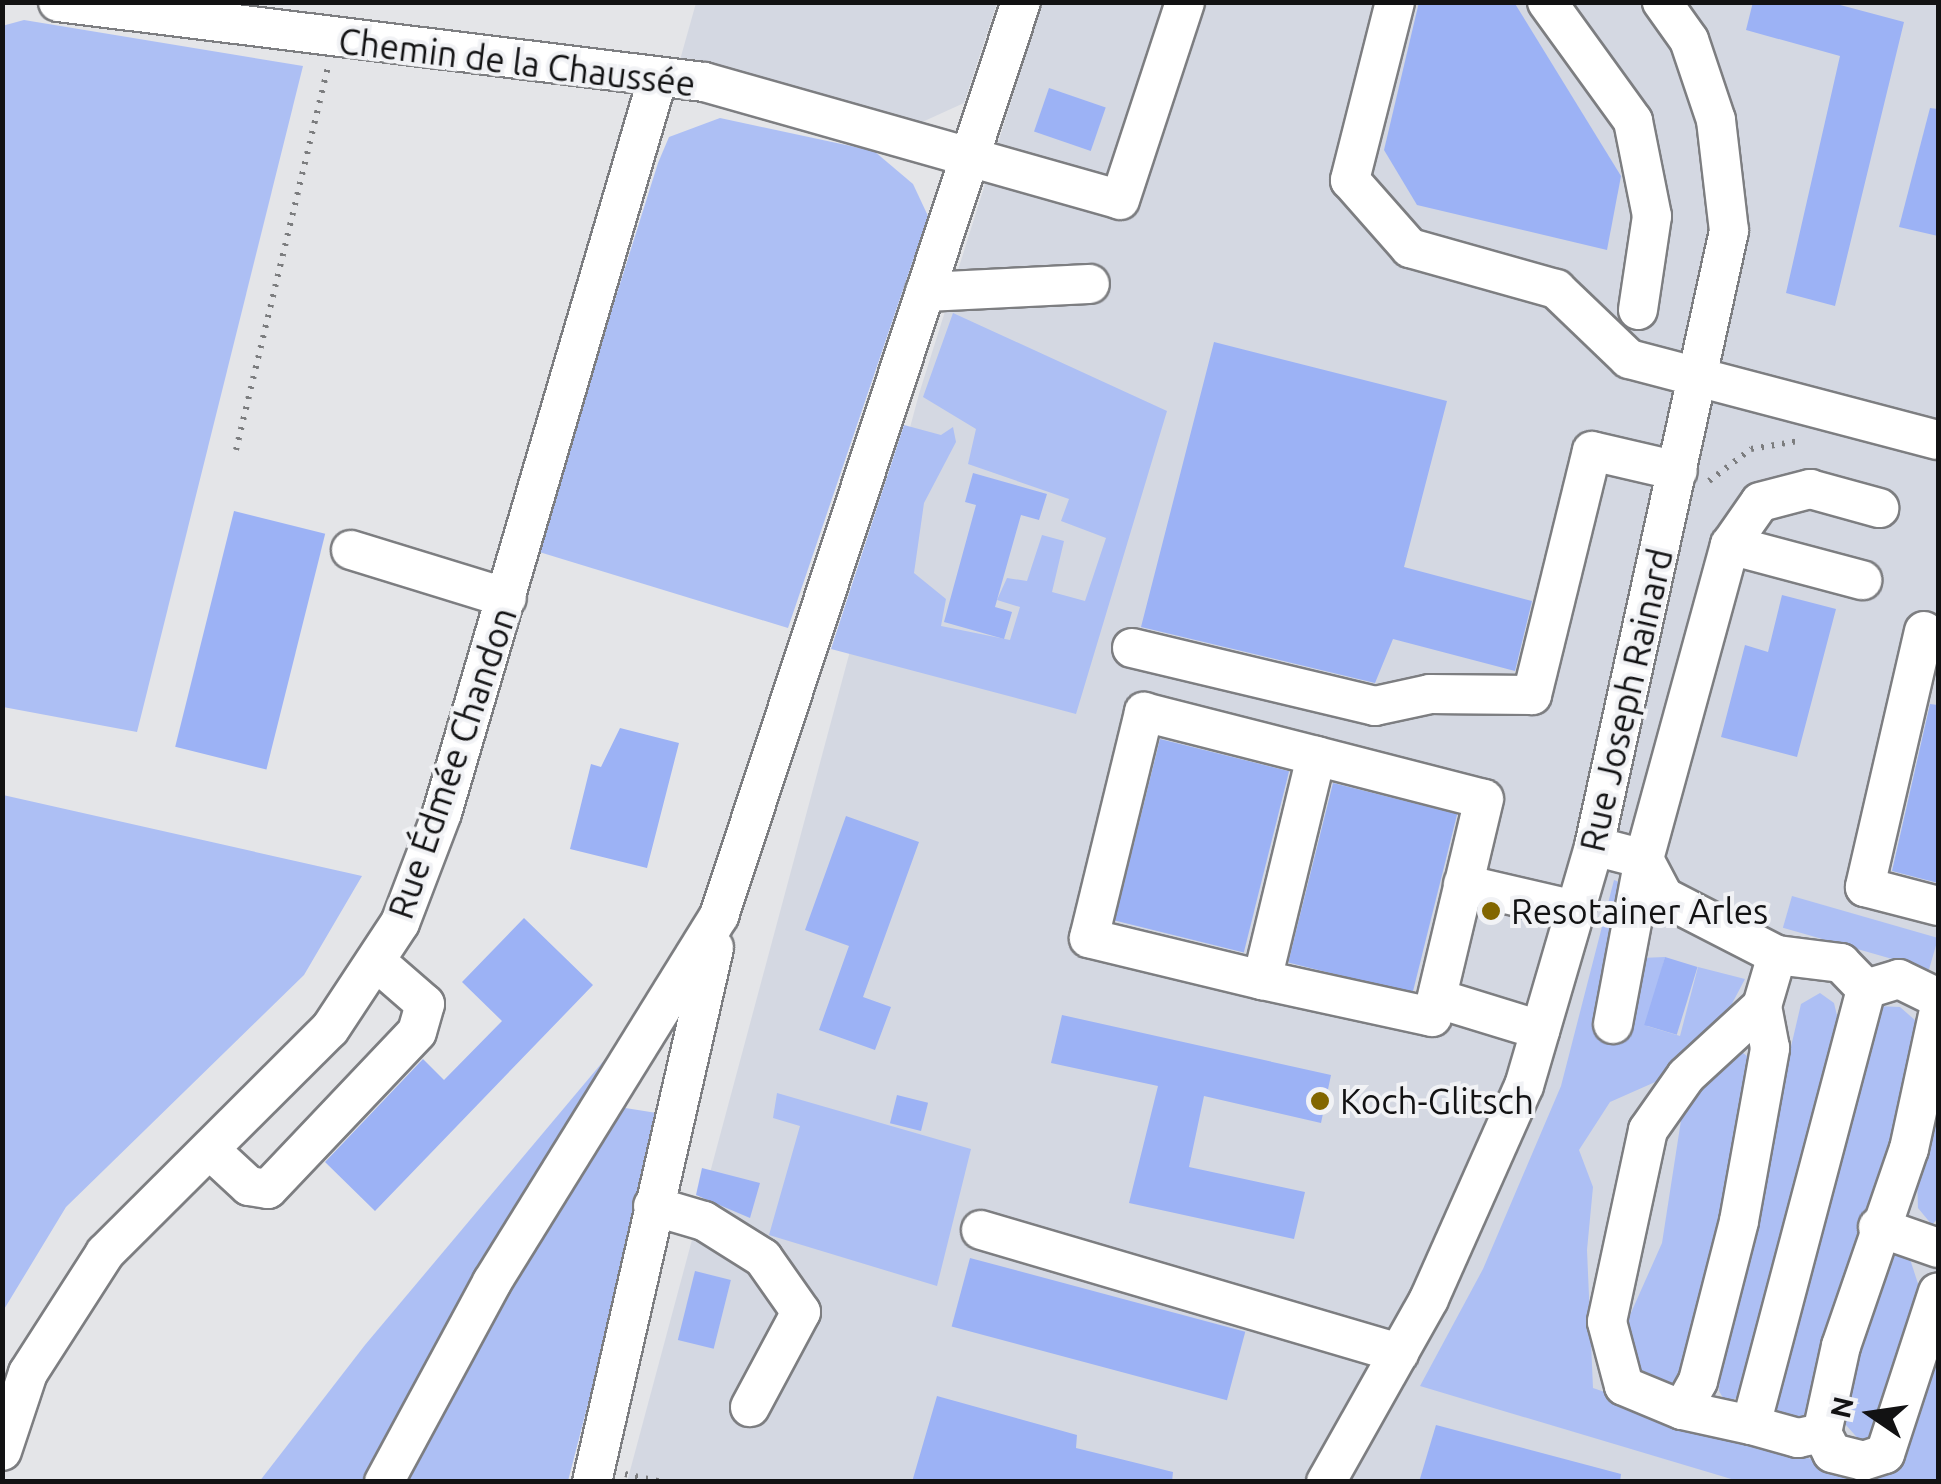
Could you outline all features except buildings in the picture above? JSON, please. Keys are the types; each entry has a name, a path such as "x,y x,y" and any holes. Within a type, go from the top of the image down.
{"street":[{"name":"Chemin de la Chaussée","path":"58,2 338,41 704,82 1120,200 1185,2"},
{"path":"605,1477 653,1206 719,916 1021,2"},
{"path":"1395,2 1350,180 1410,248 1556,289 1629,359 1938,440"},
{"name":"Rue Joseph Rainard","path":"1326,1482 1399,1352 1524,1086 1594,846 1700,378 1729,231 1716,120 1689,40 1662,2"},
{"path":"1551,4 1633,121 1652,216 1638,310"},
{"name":"Rue Édmée Chandon","path":"2,1451 28,1373 105,1253 330,1029 378,964 442,814 658,77"},
{"path":"925,292 1090,284"},
{"path":"1132,648 1375,706 1430,694 1532,695 1592,451 1678,471"},
{"path":"1613,1024 1644,858 1730,546 1760,502 1810,489 1879,508"},
{"path":"1730,546 1862,580"},
{"path":"351,550 508,598"},
{"path":"1924,631 1865,887 1938,906"},
{"path":"1144,712 1484,799 1463,884 1432,1017 1088,938 1144,712"},
{"path":"1262,980 1316,756"},
{"path":"1594,846 1644,858 1664,897 1777,955 1841,962 1866,989"},
{"path":"1463,884 1576,910"},
{"path":"384,1482 492,1282 719,916"},
{"path":"1682,1410 1698,1381 1743,1202 1770,1048 1762,1006 1777,955"},
{"path":"210,1150 249,1186 268,1189 417,1032 425,1004 378,964"},
{"path":"1866,989 1899,979 1938,998"},
{"path":"1751,1425 1866,989"},
{"path":"1439,1000 1540,1030"},
{"path":"1762,1006 1686,1076 1648,1130 1607,1322 1624,1386 1682,1410 1798,1438 1822,1433"},
{"path":"1938,1015 1909,1149 1878,1228 1822,1433 1832,1452 1863,1460 1885,1454 1938,1292"},
{"path":"653,1206 704,1221 763,1258 800,1312 750,1407"},
{"path":"1878,1228 1938,1248"},
{"path":"981,1230 1399,1352"}],"path":[{"path":"236,450 338,41"},
{"path":"605,1477 663,1482"}],"shaded area":[{"path":"696,3 997,3 964,103 920,123 680,60"},
{"path":"1042,3 1938,3 1938,1481 627,1482 919,394"},
{"path":"24,20 303,66 137,732 3,707 2,26"},
{"path":"720,118 874,151 913,184 928,216 788,628 536,551 669,137"},
{"path":"953,313 1167,411 1076,714 831,649 904,425 941,435 953,427 956,442 924,503 914,573 946,599 941,626 1010,640 1020,607 997,600 1007,578 1027,581 1042,535 1064,541 1052,592 1085,601 1106,538 1061,521 1069,499 968,464 976,429 923,397"},
{"path":"3,795 362,876 304,975 66,1207 3,1311"},
{"path":"1614,880 1632,887 1641,958 1665,957 1647,1026 1680,1036 1698,967 1745,979 1725,1017 1662,1079 1610,1102 1579,1150 1593,1187 1587,1250 1593,1388 1773,1450 1880,1475 1909,1441 1938,1347 1938,1481 1738,1481 1420,1386 1483,1269 1561,1086"},
{"path":"1792,896 1938,938 1929,970 1783,928"},
{"path":"669,983 370,1481 259,1482 365,1345"},
{"path":"1820,993 1834,1003 1840,1028 1742,1395 1726,1403 1719,1391 1721,1345 1801,1004"},
{"path":"1876,1006 1900,1007 1916,1021 1903,1119 1808,1413 1799,1423 1771,1421"},
{"path":"1738,1049 1761,1067 1691,1369 1671,1388 1633,1367 1626,1324 1662,1243 1684,1101"},
{"path":"1938,1064 1938,1218 1932,1225 1918,1208 1916,1145"},
{"path":"777,1093 971,1149 937,1286 769,1235 800,1126 773,1118"},
{"path":"619,1107 663,1114 568,1481 401,1482 494,1308"},
{"path":"1908,1253 1924,1302 1883,1435 1861,1442 1846,1425 1848,1376 1886,1256"}],"place":[{"name":"Resotainer Arles","path":"1491,911"},
{"name":"Koch-Glitsch","path":"1320,1101"}]}
